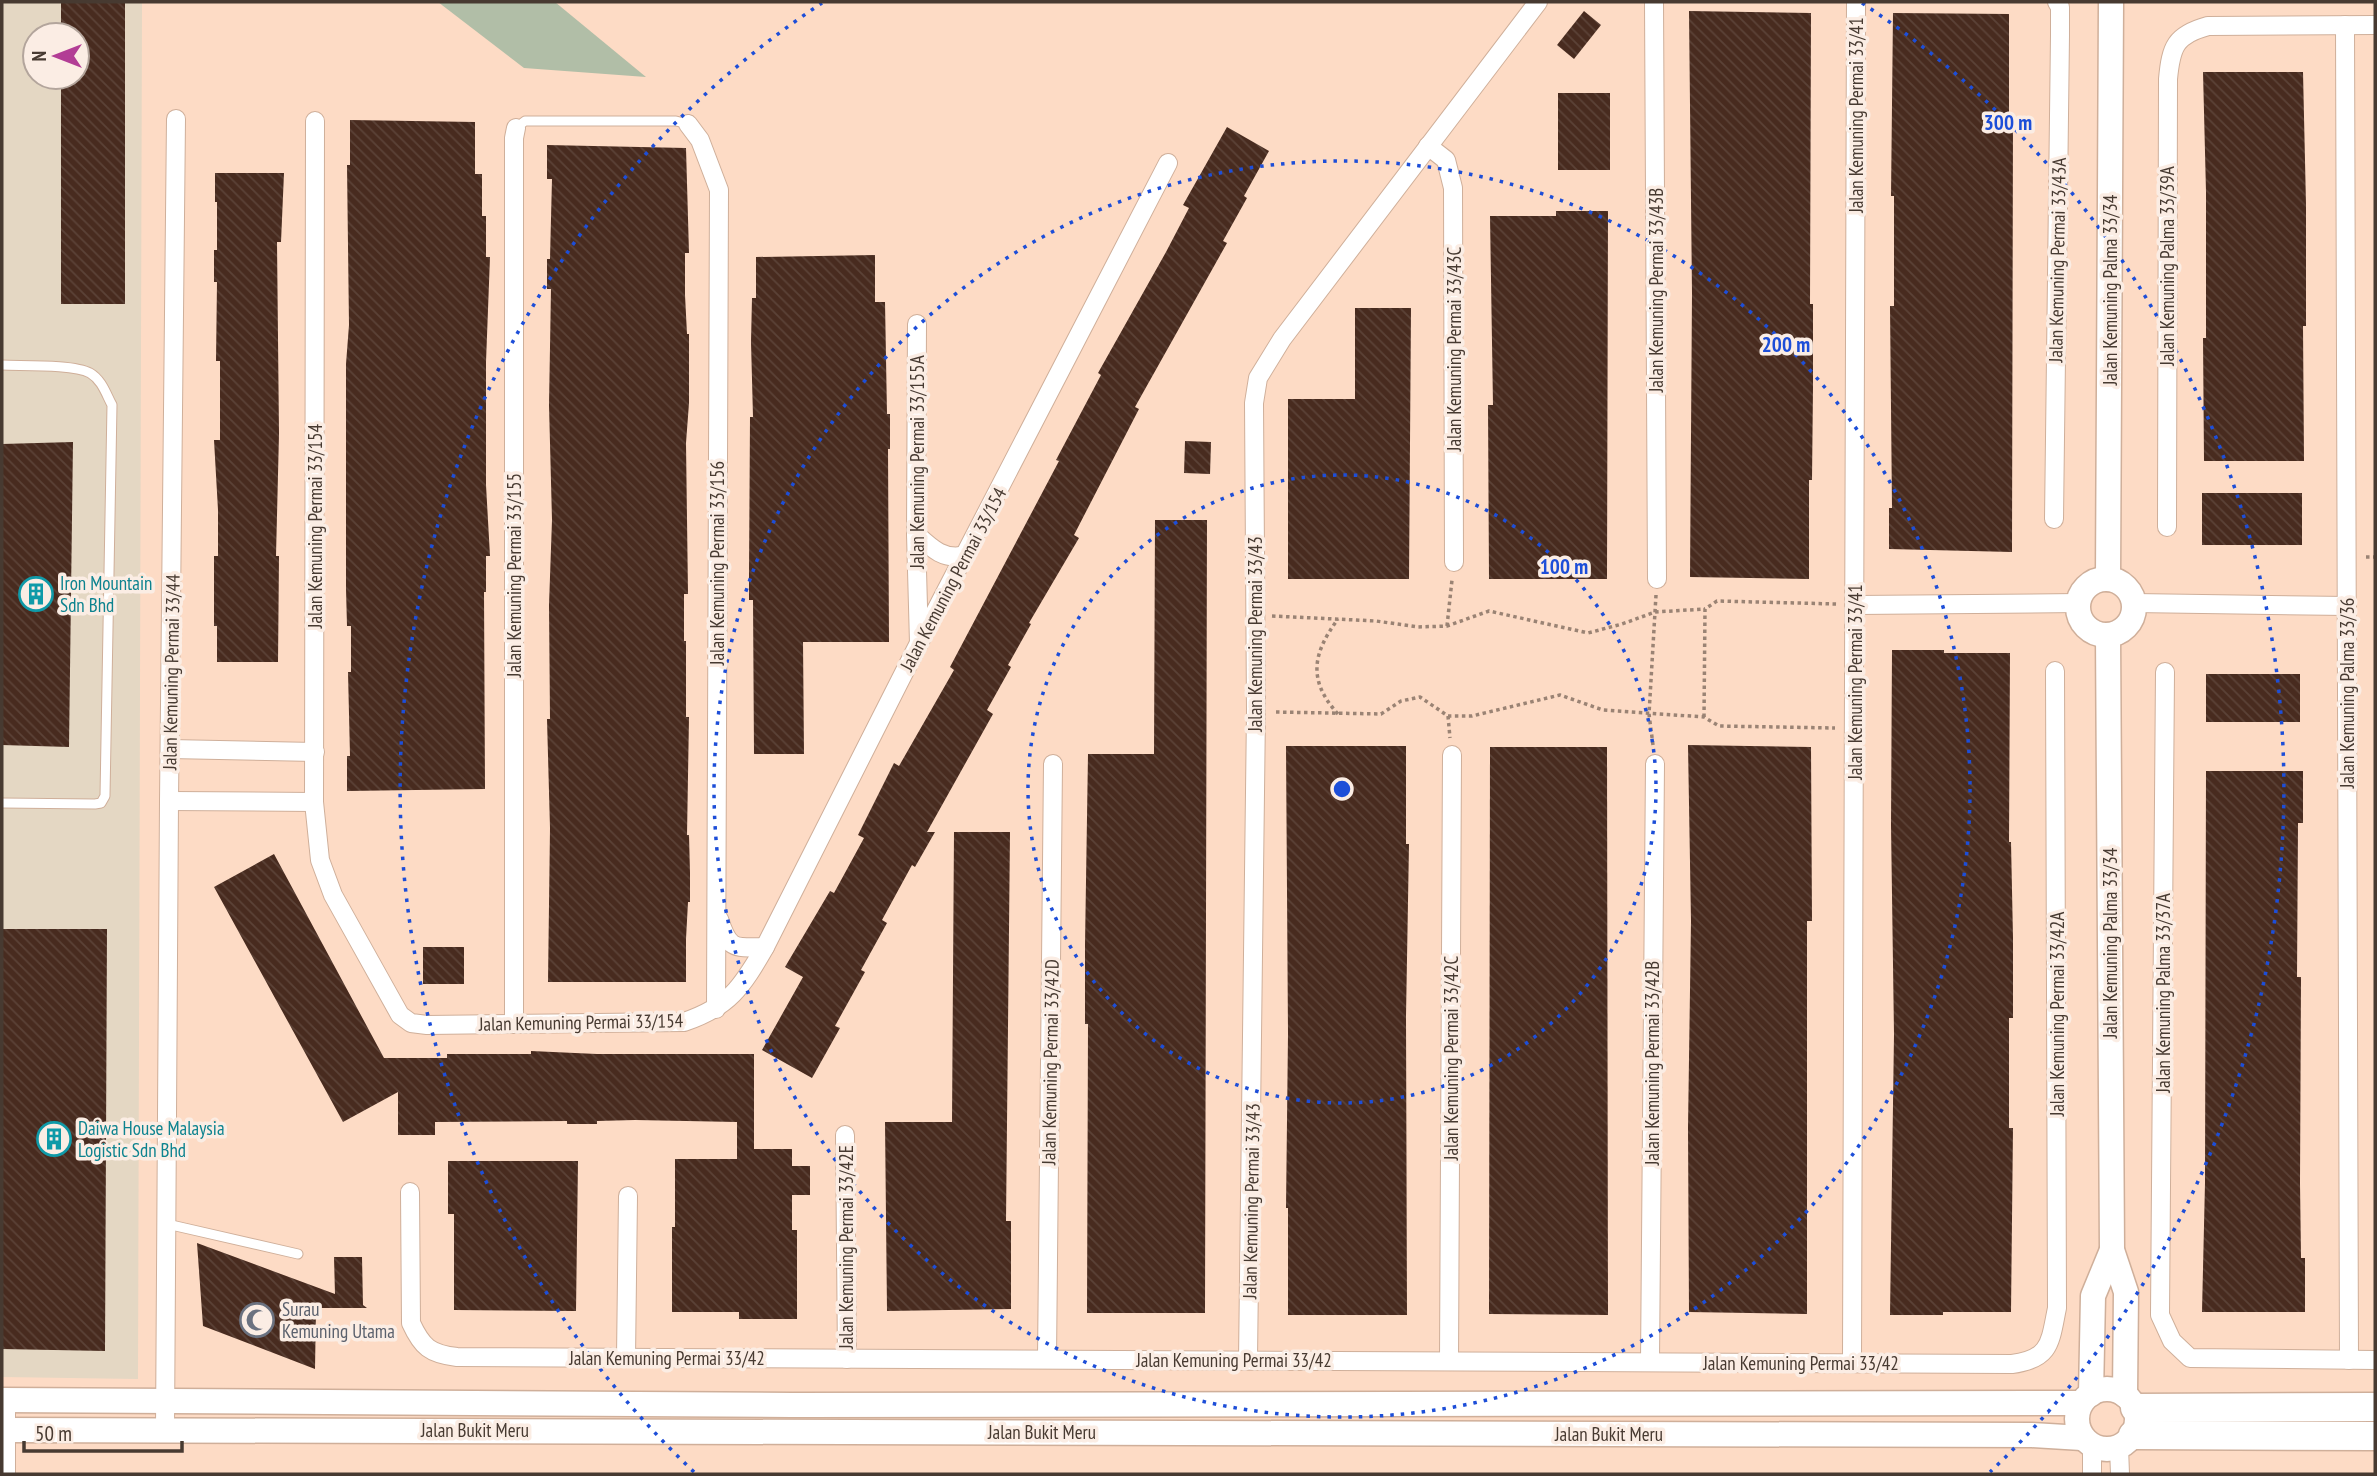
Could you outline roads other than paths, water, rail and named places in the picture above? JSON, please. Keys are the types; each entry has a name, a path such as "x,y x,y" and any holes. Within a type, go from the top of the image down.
{"main road":[{"name":"Jalan Kemuning Palma 33/34","path":"2108,579 2111,2"},
{"path":"2108,579 2125,586 2134,603 2131,621 2117,633 2100,635 2086,626 2079,612 2079,603 2086,588 2100,580 2108,579"},
{"name":"Jalan Kemuning Palma 33/34","path":"2108,635 2112,1250 2126,1292 2128,1421"},
{"name":"Jalan Kemuning Palma 33/34","path":"2086,1398 2093,1296 2112,1250"},
{"path":"2128,1421 2112,1389 2097,1390 2086,1398 2078,1410 2077,1424 2087,1442 2101,1449 2128,1421 2375,1406"},
{"name":"Jalan Bukit Meru","path":"4,1400 778,1405 2086,1398"},
{"path":"2128,1421 2375,1436"},
{"name":"Jalan Bukit Meru","path":"4,1430 2018,1435 2087,1442"}],"street":[{"name":"Jalan Kemuning Permai 33/43","path":"1248,1360 1256,711 1254,403 1258,378 1282,339 1538,2"},
{"name":"Jalan Kemuning Permai 33/43B","path":"1654,2 1657,579"},
{"name":"Jalan Kemuning Permai 33/41","path":"1852,1363 1856,2"},
{"name":"Jalan Kemuning Permai 33/43A","path":"2054,519 2060,35 2060,7 2057,2"},
{"path":"2345,25 2375,25"},
{"name":"Jalan Kemuning Palma 33/39A","path":"2167,527 2168,79 2174,46 2188,32 2208,26 2345,25"},
{"name":"Jalan Kemuning Palma 33/36","path":"2345,25 2349,1360"},
{"name":"Jalan Kemuning Permai 33/44","path":"165,1430 176,119"},
{"name":"Jalan Kemuning Permai 33/154","path":"315,121 314,802 320,860 333,895 400,1015 411,1023 427,1025 684,1022 716,1009 738,990 765,947 1168,163"},
{"name":"Jalan Kemuning Permai 33/156","path":"688,124 700,140 719,190 716,1009"},
{"name":"Jalan Kemuning Permai 33/155","path":"514,1024 516,128"},
{"name":"Jalan Kemuning Permai 33/43C","path":"1428,146 1446,160 1453,188 1454,562"},
{"name":"Jalan Kemuning Permai 33/155A","path":"917,324 916,534 919,643"},
{"path":"916,534 935,552 956,558 966,555"},
{"path":"1856,605 2079,603"},
{"path":"2134,603 2347,606"},
{"name":"Jalan Kemuning Permai 33/42A","path":"2042,1354 2052,1330 2058,1286 2055,671"},
{"name":"Jalan Kemuning Palma 33/37A","path":"2165,672 2160,1315 2172,1340 2190,1358 2349,1360"},
{"path":"170,749 315,752"},
{"name":"Jalan Kemuning Permai 33/42C","path":"1449,1362 1452,755"},
{"name":"Jalan Kemuning Permai 33/42D","path":"1047,1359 1052,764"},
{"name":"Jalan Kemuning Permai 33/42B","path":"1650,1362 1655,764"},
{"path":"169,802 314,802"},
{"path":"715,907 725,939 731,945 741,948 765,947"},
{"name":"Jalan Kemuning Permai 33/42E","path":"845,1135 847,1359"},
{"name":"Jalan Kemuning Permai 33/42","path":"410,1192 411,1323 419,1340 428,1348 442,1355 457,1357 2012,1364 2030,1362 2042,1354"},
{"path":"626,1358 628,1196"},
{"path":"2349,1360 2375,1360"},
{"path":"4,1400 6,1474"},
{"path":"2120,1474 2128,1421"},
{"path":"2087,1442 2092,1474"}],"lane":[{"path":"516,128 525,121 676,121 688,124"},
{"path":"2,365 71,369 90,373 102,385 112,405 106,785 101,803 2,803"},
{"path":"167,1224 298,1254"}],"place":[{"name":"Iron Mountain Sdn Bhd","path":"36,594"},
{"name":"Daiwa House Malaysia Logistic Sdn Bhd","path":"54,1139"},
{"name":"Surau Kemuning Utama","path":"257,1320"}]}
